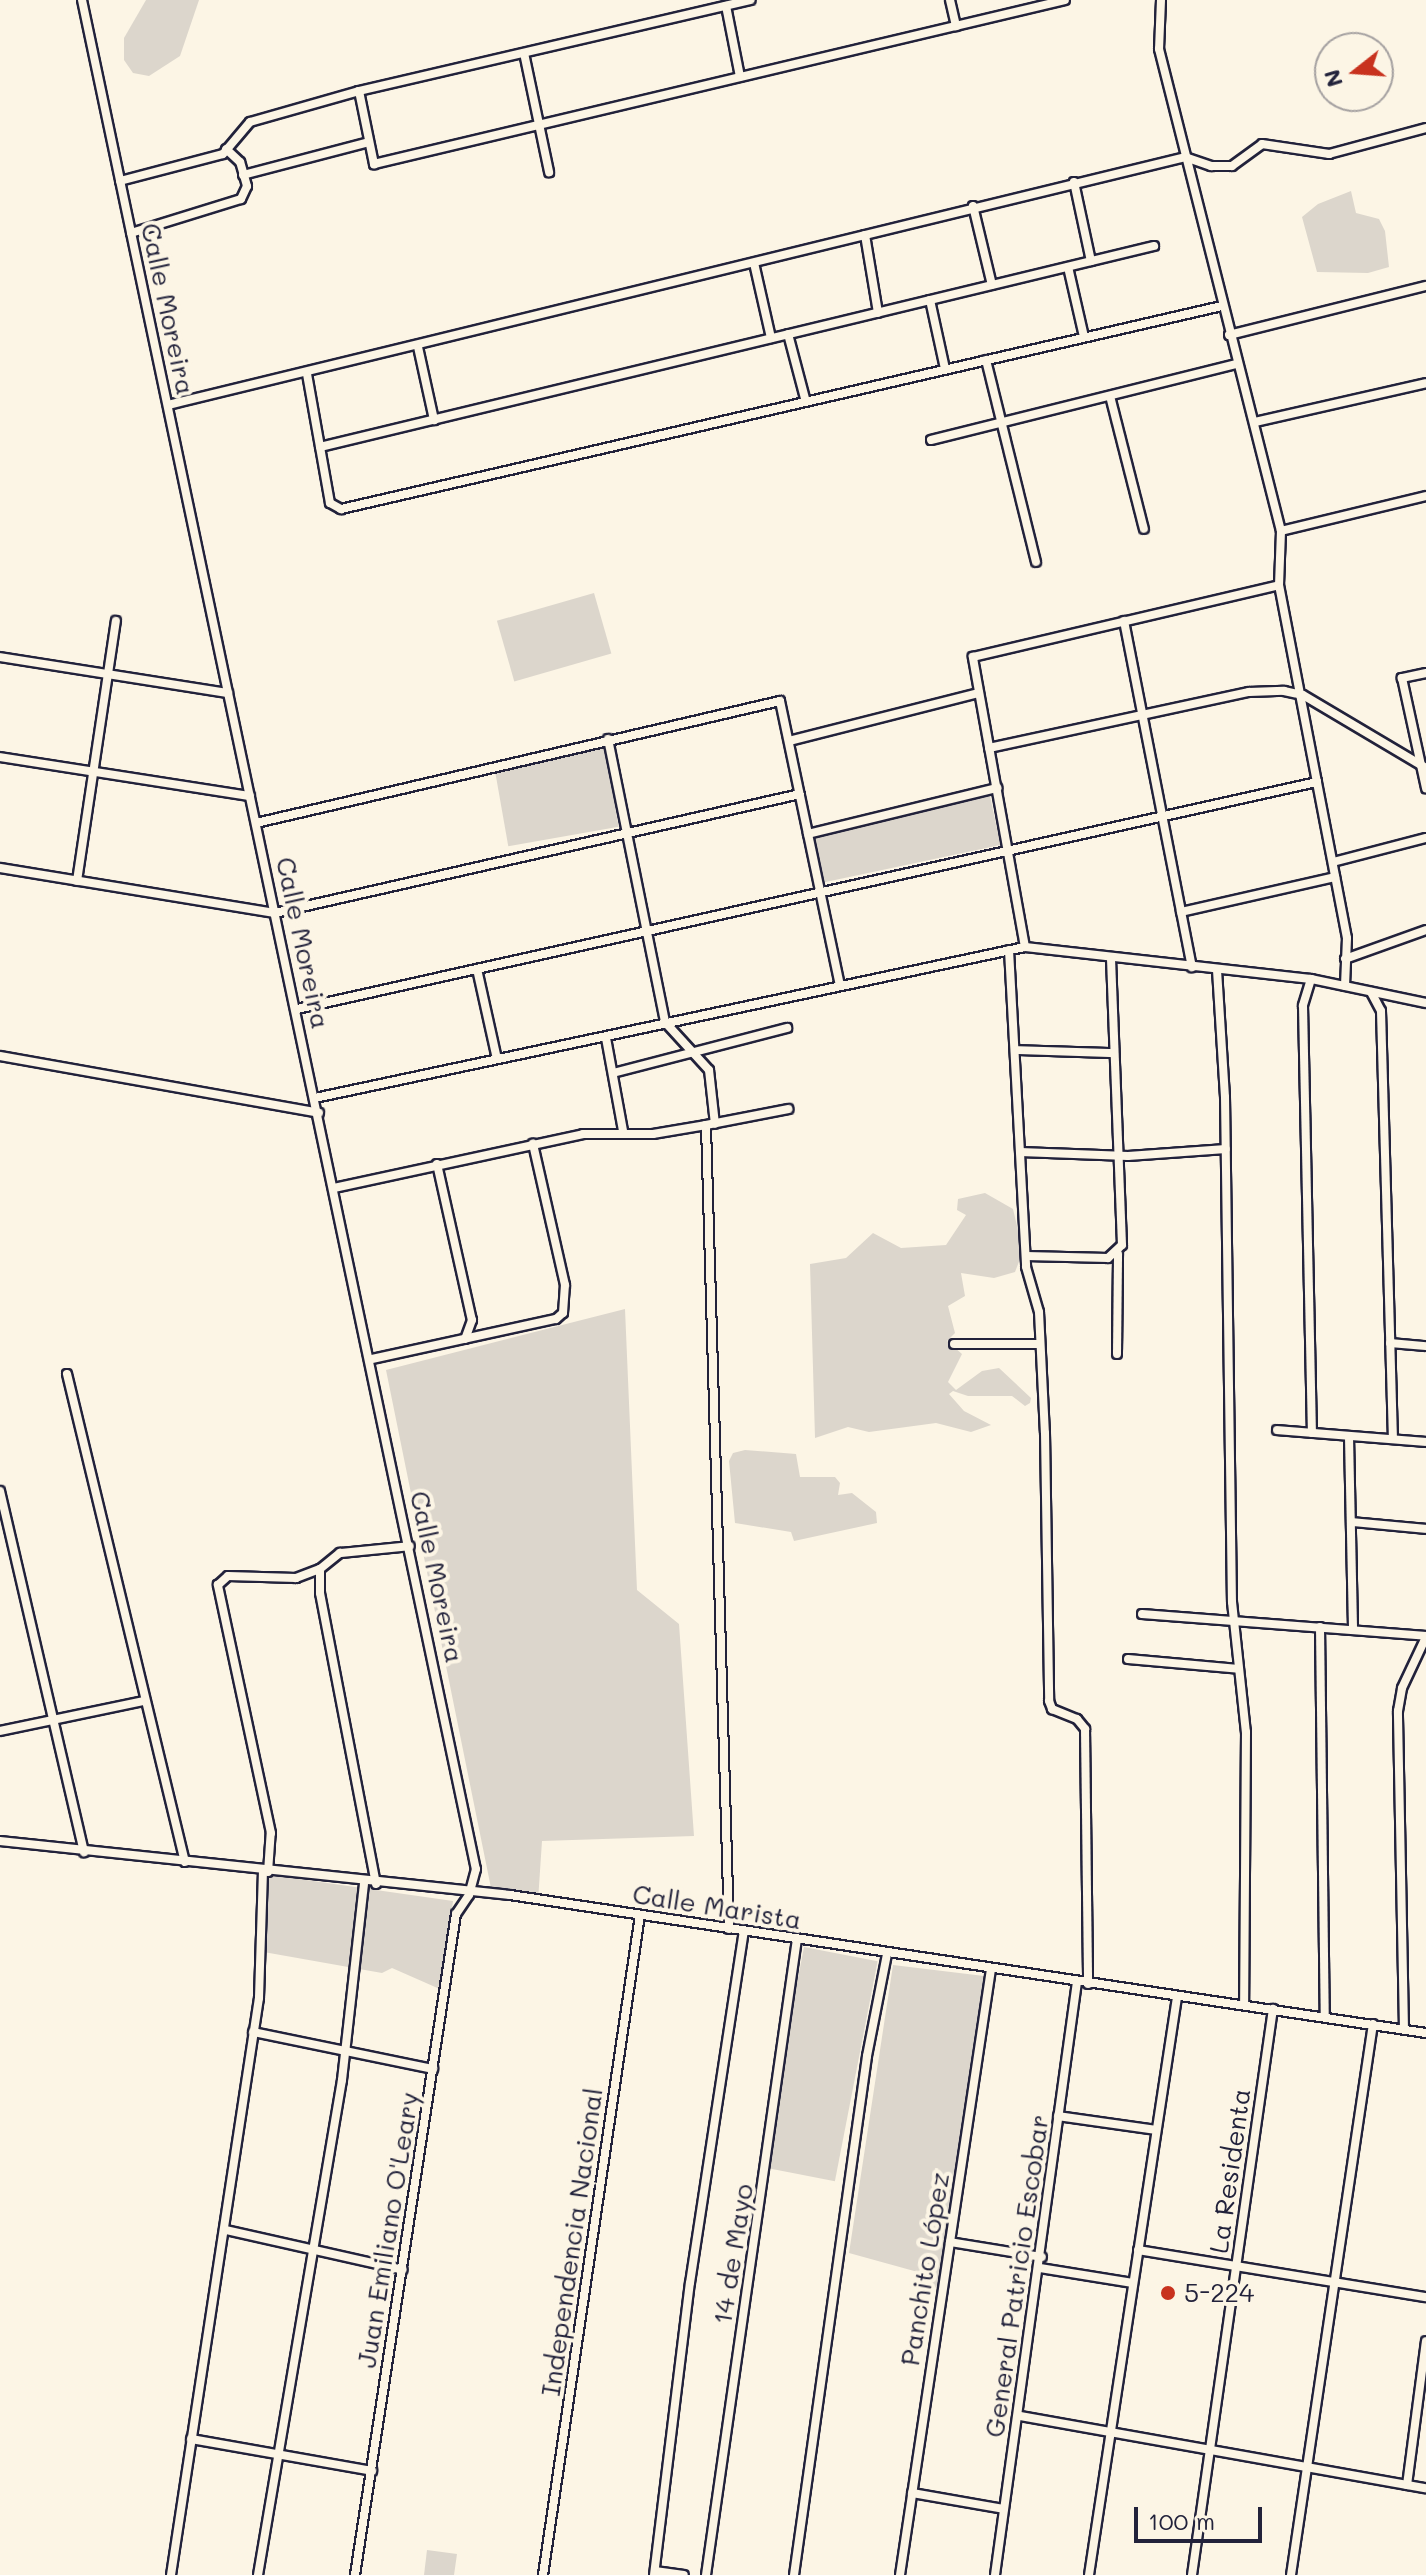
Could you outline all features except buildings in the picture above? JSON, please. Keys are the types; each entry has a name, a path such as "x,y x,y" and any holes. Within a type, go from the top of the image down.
{"street":[{"name":"Calle Moreira","path":"82,0 469,1824 476,1869 469,1895"},
{"path":"120,181 226,149 250,122 359,91 751,0"},
{"path":"950,0 956,26"},
{"path":"359,91 374,164 1065,0"},
{"path":"1161,0 1159,49 1236,364 1255,422 1281,531 1279,585 1303,695 1347,938 1345,986"},
{"path":"726,6 740,77"},
{"path":"524,53 549,172"},
{"path":"168,405 418,347 973,206 1185,157 1211,166 1232,166 1262,144 1329,154 1426,128"},
{"path":"243,175 369,142"},
{"path":"131,233 241,199 247,186 226,149"},
{"path":"1074,182 1091,261"},
{"path":"973,206 992,285"},
{"path":"865,235 878,313"},
{"path":"320,447 1154,246"},
{"path":"754,263 771,338"},
{"path":"1068,267 1084,337"},
{"path":"1229,335 1426,286"},
{"path":"930,300 945,369"},
{"path":"307,374 330,503 341,509 1222,306"},
{"path":"788,334 806,402"},
{"path":"418,347 434,420"},
{"path":"986,360 1036,562"},
{"path":"931,440 1236,364"},
{"path":"1255,422 1426,383"},
{"path":"1110,396 1144,529"},
{"path":"1281,531 1426,496"},
{"path":"1025,947 973,657 1279,585"},
{"path":"77,881 116,621"},
{"path":"1124,621 1192,967"},
{"path":"0,657 228,693"},
{"path":"1426,673 1402,678 1426,788"},
{"path":"989,748 1249,692 1303,695 1424,769"},
{"path":"789,741 979,693"},
{"path":"256,823 780,701 840,986"},
{"path":"608,739 665,1022 709,1070 729,1929"},
{"path":"0,757 250,796"},
{"path":"297,1009 1317,782"},
{"path":"808,834 997,788"},
{"path":"0,868 275,913 625,831 800,794"},
{"path":"1333,862 1426,838"},
{"path":"1181,912 1335,877"},
{"path":"1345,959 1426,930"},
{"path":"315,1098 1025,947 1311,979 1426,1003"},
{"path":"1009,950 1026,1256 1040,1344 1049,1701 1052,1709 1077,1719 1085,1729 1088,1984"},
{"path":"1111,957 1122,1232 1118,1254 1117,1354"},
{"path":"477,969 497,1059"},
{"path":"1217,970 1226,1149 1234,1621 1246,1732 1244,2005"},
{"path":"1311,979 1303,1006 1312,1433"},
{"path":"1371,992 1381,1011 1393,1438"},
{"path":"613,1073 787,1028"},
{"path":"606,1038 623,1131"},
{"path":"1015,1050 1113,1053"},
{"path":"0,1056 319,1113"},
{"path":"334,1188 533,1144 623,1131 653,1134 788,1109"},
{"path":"372,1359 563,1313 565,1285 533,1144"},
{"path":"1020,1152 1118,1156 1226,1149"},
{"path":"437,1164 472,1320 465,1339"},
{"path":"1026,1256 1118,1254"},
{"path":"1390,1343 1426,1346"},
{"path":"954,1344 1040,1344"},
{"path":"67,1374 185,1862"},
{"path":"1277,1430 1426,1442"},
{"path":"1349,1437 1353,1630"},
{"path":"0,1491 84,1852"},
{"path":"1352,1522 1426,1529"},
{"path":"171,2575 226,2230 253,2032 271,1833 218,1585 228,1576 296,1578 320,1569 340,1553 410,1546"},
{"path":"320,1569 320,1593 376,1884"},
{"path":"1142,1614 1426,1637 1402,1688 1398,1711 1404,2029"},
{"path":"1320,1627 1325,2015"},
{"path":"1128,1659 1239,1669"},
{"path":"0,1731 144,1701"},
{"name":"Calle Marista","path":"0,1841 469,1895 510,1895 1088,1984 1325,2015 1426,2033"},
{"path":"258,2575 345,2054 364,1883"},
{"name":"Juan Emiliano O'Leary","path":"355,2575 456,1914 469,1895"},
{"name":"Independencia Nacional","path":"543,2575 640,1915"},
{"path":"684,2575 654,2573 690,2283 744,1931"},
{"name":"14 de Mayo","path":"706,2575 797,1939"},
{"path":"794,2575 867,2056 887,1954"},
{"name":"Panchito López","path":"900,2575 991,1969"},
{"name":"General Patricio Escobar","path":"995,2575 1042,2257 1077,1982"},
{"path":"1089,2575 1177,1997"},
{"name":"La Residenta","path":"1192,2575 1273,2009"},
{"path":"1291,2575 1373,2024"},
{"path":"253,2032 345,2054 433,2069"},
{"path":"1058,2116 1156,2130"},
{"path":"226,2230 403,2270"},
{"path":"950,2242 1042,2257"},
{"path":"1138,2250 1426,2297"},
{"path":"1040,2268 1133,2283"},
{"path":"1407,2485 1426,2341"},
{"path":"1020,2416 1426,2488"},
{"path":"191,2439 372,2471"},
{"path":"912,2493 1004,2509"}],"shaded area":[{"path":"146,0 199,0 180,56 149,76 133,73 124,60 124,38"},
{"path":"1351,191 1356,213 1379,219 1385,231 1389,267 1368,273 1317,272 1302,217 1318,204"},
{"path":"594,593 611,654 514,681 497,621"},
{"path":"604,744 619,827 508,846 494,763"},
{"path":"990,796 1000,845 824,882 814,833"},
{"path":"985,1193 1013,1209 1023,1251 1015,1272 994,1278 961,1273 965,1296 948,1306 955,1333 947,1341 962,1354 948,1382 956,1390 982,1371 999,1368 1031,1398 1030,1403 1025,1406 1012,1396 968,1396 953,1391 949,1394 964,1411 991,1425 971,1432 936,1423 869,1432 848,1427 815,1438 810,1264 846,1258 873,1233 901,1248 946,1245 966,1215 957,1210 958,1199"},
{"path":"625,1309 637,1590 679,1624 694,1836 542,1841 538,1901 491,1888 386,1370"},
{"path":"745,1450 796,1454 800,1477 835,1477 840,1483 838,1495 852,1493 876,1512 877,1523 794,1541 791,1532 735,1523 729,1461 733,1453"},
{"path":"264,1874 453,1901 442,1990 392,1968 382,1973 258,1951"},
{"path":"804,1947 878,1961 835,2181 761,2167"},
{"path":"893,1965 984,1976 940,2293 925,2274 849,2253"},
{"path":"427,2550 457,2554 454,2575 424,2575"}],"place":[{"name":"5-224","path":"1168,2293"}]}
